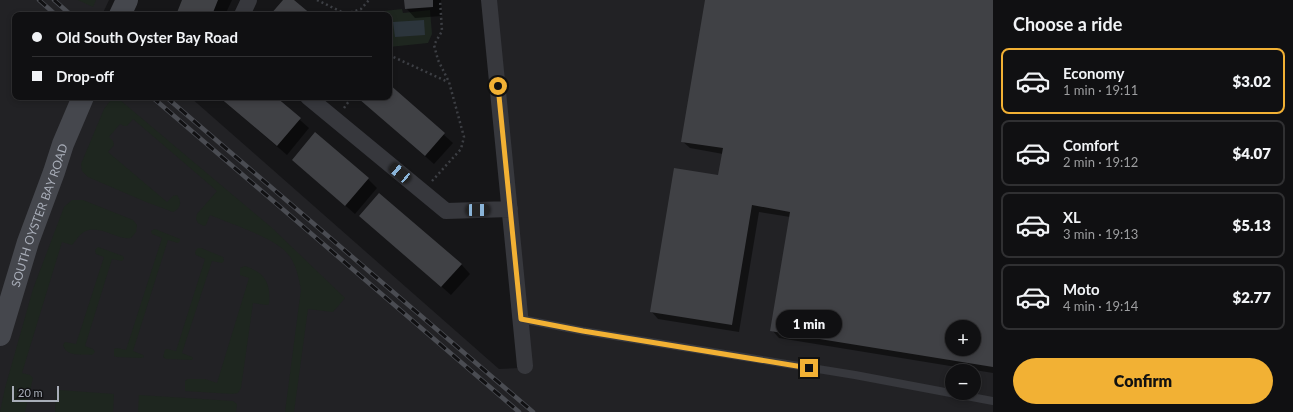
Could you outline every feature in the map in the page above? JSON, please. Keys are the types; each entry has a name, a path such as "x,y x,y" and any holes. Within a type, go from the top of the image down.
{"main road":[{"path":"121,12 127,0"},
{"name":"SOUTH OYSTER BAY ROAD","path":"0,335 28,242 63,144 82,100"}],"street":[{"path":"243,12 249,0"},
{"path":"489,0 525,366"},
{"path":"312,100 446,211 510,209"}],"lane":[{"path":"521,319 583,331 855,375 993,401"}],"path":[{"path":"317,0 343,12"},
{"path":"353,12 361,9 369,0"},
{"path":"422,191 461,149 464,137 449,82 438,60 434,45 442,31 440,0"},
{"path":"392,55 449,82"}],"shaded area":[{"path":"0,0 109,0 103,12 12,12 12,100 193,100 499,369 520,368 484,0 993,0 993,412 0,412"},
{"path":"78,0 96,0 93,7"},
{"path":"402,9 403,13 430,10 432,34 428,43 392,47 392,12 384,11"},
{"path":"424,20 425,35 395,37 393,22"},
{"path":"120,100 271,227 345,298 333,312 308,309 294,412 285,412 301,289 292,260 286,252 272,241 210,215 206,225 204,226 198,223 196,219 197,214 217,191 133,119 127,126 120,124 109,137 113,141 114,145 108,152 167,202 173,196 177,195 180,200 178,209 173,212 88,177 82,171 81,164 104,109 110,101"},
{"path":"72,200 83,200 133,220 137,225 136,232 131,238 125,238 92,229 80,235 72,245 62,242 22,373 30,375 33,378 25,412 0,412 5,388 33,289 64,207"},
{"path":"155,229 180,239 180,241 178,243 168,240 133,351 143,355 144,357 117,357 114,356 114,349 117,348 126,350 162,238 152,234 151,231"},
{"path":"98,247 123,256 124,259 122,261 112,259 85,346 93,349 95,352 92,355 75,354 67,351 63,345 65,342 76,344 104,257 96,254 95,250"},
{"path":"198,248 223,257 224,261 222,263 212,261 182,353 192,357 193,359 166,359 163,357 166,349 176,351 205,259 196,255 195,253"},
{"path":"245,266 257,272 265,280 269,290 269,304 253,303 241,388 238,393 232,394 185,391 185,381 188,379 205,379 217,383 249,278 240,275 240,268"},
{"path":"56,391 114,394 113,412 55,412"},
{"path":"139,395 233,401 237,404 236,412 138,412"}],"building":[{"path":"182,0 218,0 213,12 177,12"},
{"path":"283,0 294,0 308,12 273,12"},
{"path":"404,0 433,0 433,7 405,9"},
{"path":"705,0 993,0 993,367 770,331 790,212 752,205 732,325 650,312 674,168 718,175 723,148 681,142"},
{"path":"392,87 445,133 425,156 360,100 392,100"},
{"path":"223,100 280,100 301,118 277,146"},
{"path":"315,132 369,178 345,206 292,160"},
{"path":"379,193 462,264 441,287 359,216"}],"railway":[{"path":"39,0 53,12"},
{"path":"54,0 68,12"},
{"path":"155,100 519,412"},
{"path":"169,100 533,412"}],"route":[{"path":"498,86 521,319 583,331 809,368"}]}
